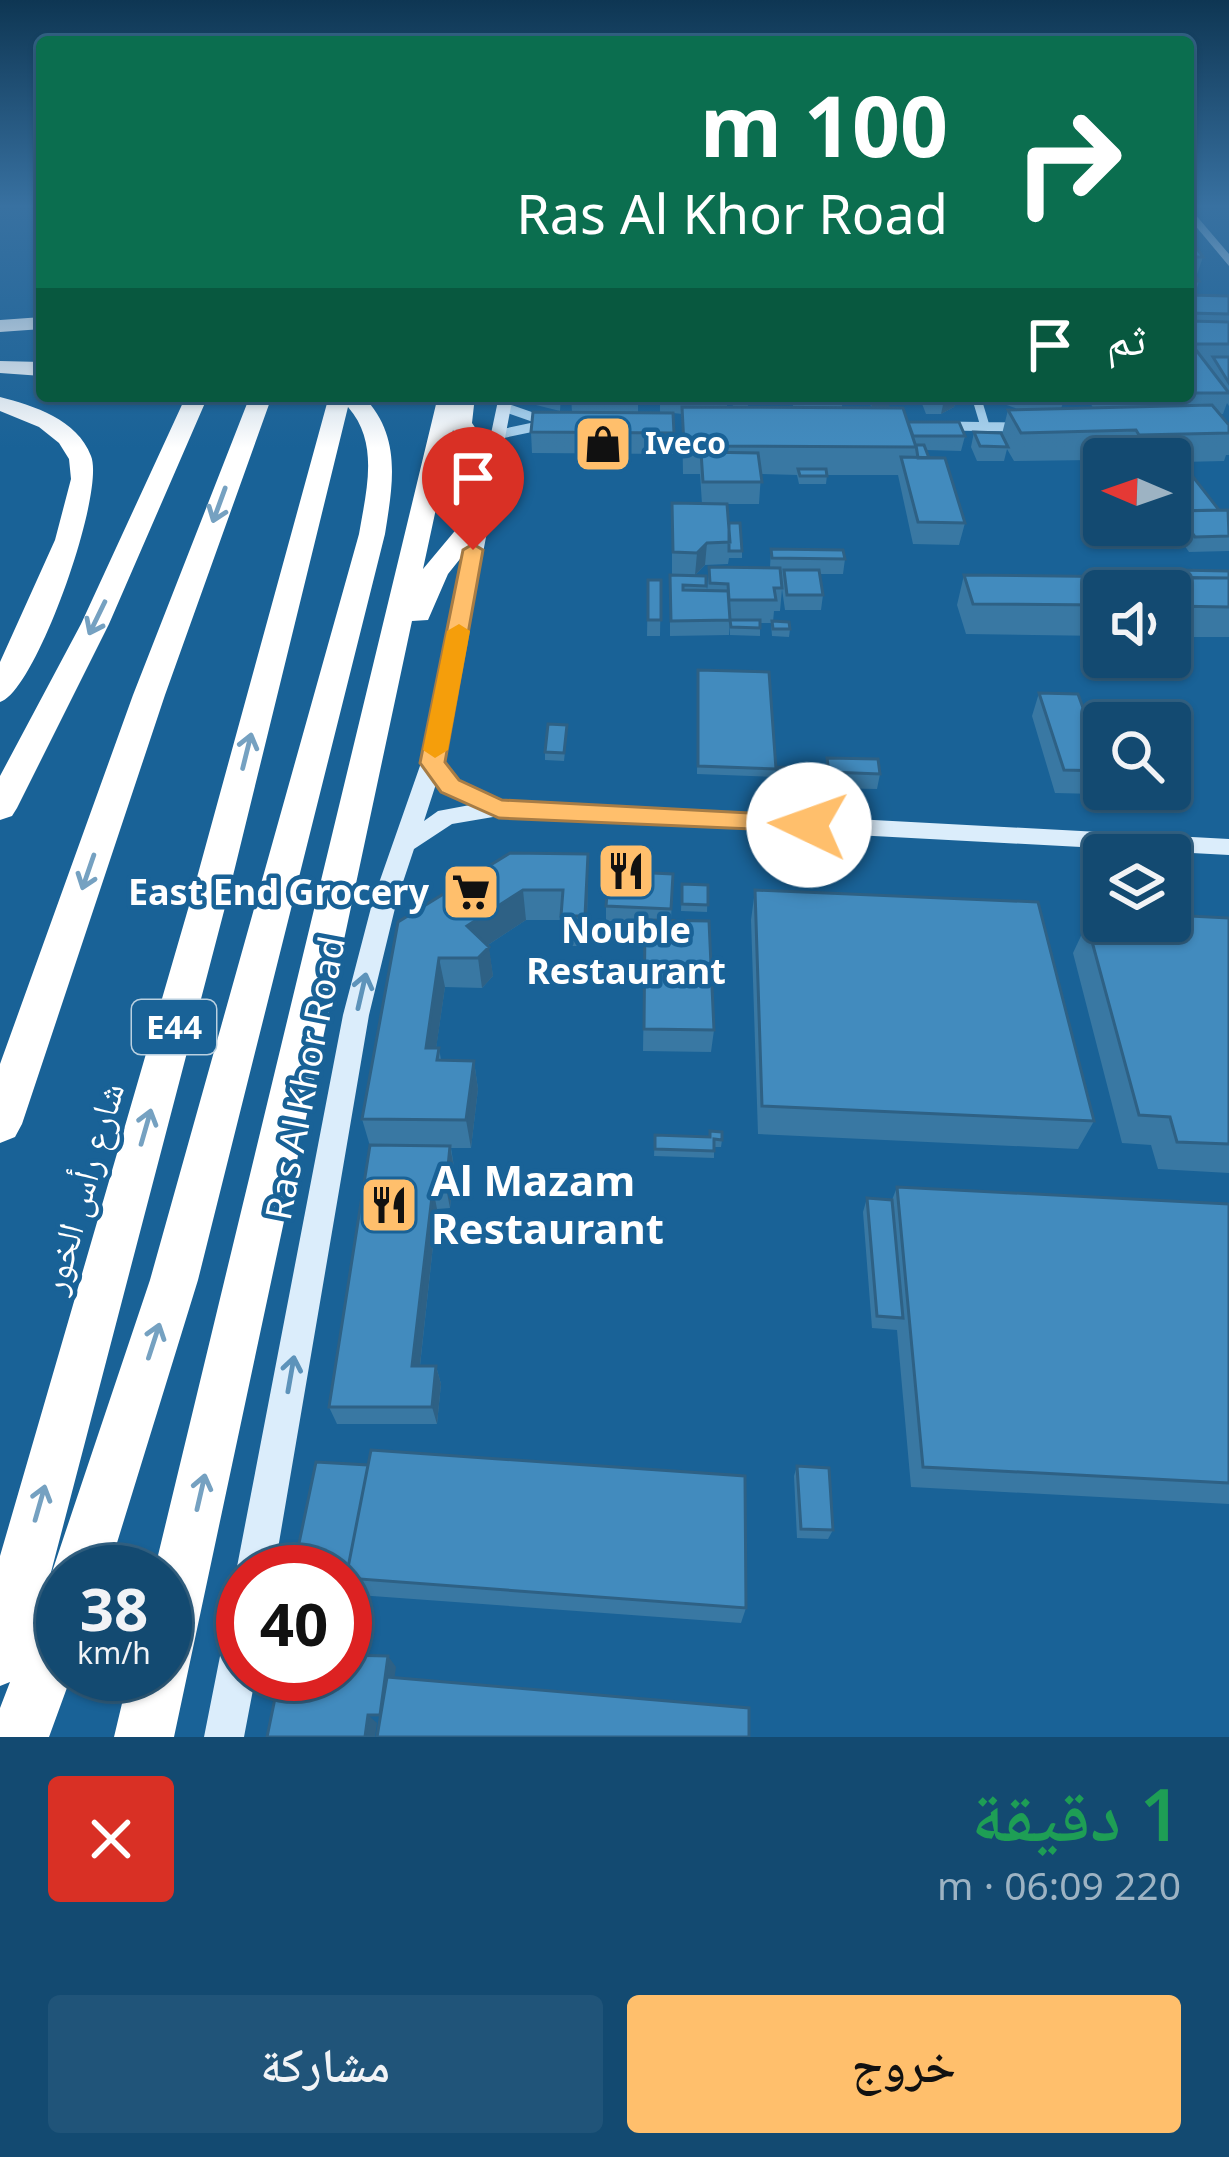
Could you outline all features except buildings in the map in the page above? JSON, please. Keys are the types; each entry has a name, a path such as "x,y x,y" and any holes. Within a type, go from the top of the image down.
{"highway":[{"path":"0,326 36,323"},
{"path":"0,349 36,350"},
{"path":"0,367 36,369"},
{"path":"0,808 95,623 194,402"},
{"path":"0,1124 149,695 259,402"},
{"name":"شارع رأس الخور","path":"0,1657 211,892 338,402"},
{"path":"89,1545 180,1258 372,535 384,457 371,419 355,402"},
{"path":"188,1545 448,402"},
{"path":"463,402 460,423 489,466"},
{"path":"0,404 57,429 71,442 85,473 84,491 31,631 0,692"},
{"path":"344,865 395,708 428,580 478,520"},
{"path":"19,1737 36,1692"},
{"path":"144,1737 153,1701"}],"street":[{"name":"Ras Al Khor Road","path":"260,1545 356,1016 385,900 433,763 505,402"},
{"path":"496,434 566,423 534,419 505,402"},
{"path":"978,402 985,427"},
{"path":"940,426 1030,427"},
{"path":"433,763 450,786 499,808"},
{"path":"407,844 446,818 499,808 1229,847"},
{"path":"224,1737 231,1701"}],"slow traffic":[{"path":"435,750 459,631"}],"place":[{"name":"Iveco","path":"603,444"},
{"name":"Nouble Restaurant","path":"626,871"},
{"name":"East End Grocery","path":"471,892"},
{"name":"Al Mazam Restaurant","path":"389,1205"}],"route":[{"path":"473,550 433,763 450,786 499,808 809,825"}]}
